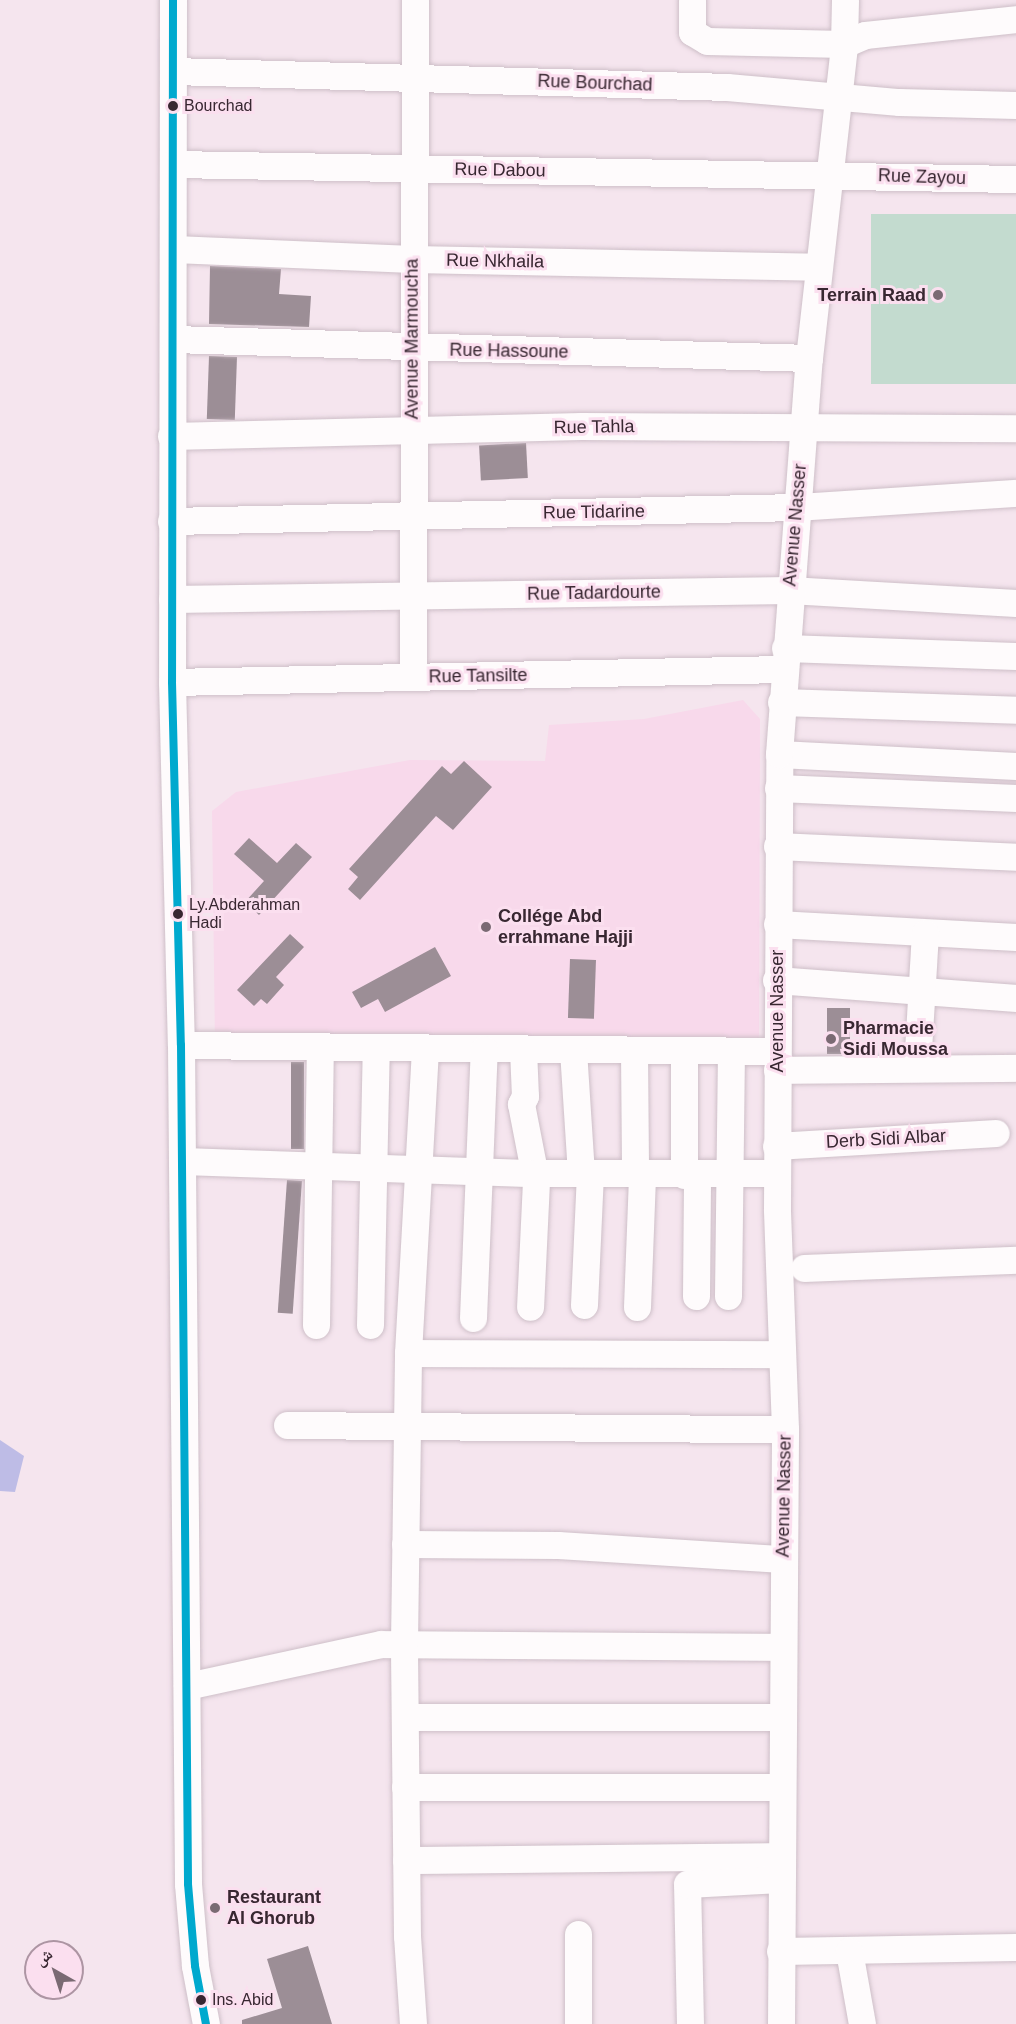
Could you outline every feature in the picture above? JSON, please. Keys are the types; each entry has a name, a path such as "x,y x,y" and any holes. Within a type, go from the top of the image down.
{"street":[{"path":"173,0 172,682 183,1161 188,1884 195,1966 206,2024"},
{"name":"Avenue Marmoucha","path":"413,677 412,169 415,0"},
{"path":"676,0 692,0 692,32 707,41 844,44 865,35 1016,19"},
{"name":"Avenue Nasser","path":"780,2024 779,1788 785,1429 782,1354 793,1269 777,1173 776,1146 778,754 789,590 817,267 844,44 845,0"},
{"name":"Rue Bourchad","path":"173,71 728,87 837,96 1016,105"},
{"name":"Rue Dabou","path":"173,164 827,174"},
{"name":"Rue Zayou","path":"827,174 1016,179"},
{"name":"Rue Nkhaila","path":"174,249 412,259 817,267"},
{"name":"Rue Hassoune","path":"173,339 414,349 809,358"},
{"name":"Rue Tahla","path":"171,436 789,424 803,429 1016,428"},
{"name":"Rue Tidarine","path":"171,521 797,507 1016,493"},
{"name":"Rue Tadardourte","path":"172,599 789,590 1016,603"},
{"name":"Rue Tansilte","path":"172,682 413,677 784,658 1016,656"},
{"path":"781,702 1016,710"},
{"path":"778,754 1016,766"},
{"path":"778,788 1016,798"},
{"path":"777,846 1016,857"},
{"path":"777,924 1016,937"},
{"path":"917,1067 925,933"},
{"path":"777,980 1016,998"},
{"path":"181,1045 731,1051 777,1061 917,1067 1016,1068"},
{"path":"316,1325 320,1047"},
{"path":"370,1326 376,1047"},
{"path":"413,2024 406,1860 405,1544 408,1353 425,1048"},
{"path":"473,1318 484,1049"},
{"path":"523,1049 525,1096 521,1104 534,1173 530,1307"},
{"path":"573,1050 586,1173 584,1305"},
{"path":"634,1050 638,1175 637,1307"},
{"path":"684,1051 696,1296"},
{"path":"728,1296 731,1051"},
{"name":"Derb Sidi Albar","path":"776,1146 996,1133"},
{"path":"183,1161 534,1173 638,1175 777,1173"},
{"path":"793,1269 1011,1259"},
{"path":"408,1353 782,1354"},
{"path":"287,1425 785,1429"},
{"path":"405,1544 558,1545 783,1559"},
{"path":"187,1686 381,1644 781,1647"},
{"path":"405,1717 780,1717"},
{"path":"405,1787 779,1788"},
{"path":"406,1860 780,1867"},
{"path":"690,2024 687,1884 780,1867"},
{"path":"578,1934 578,2024"},
{"path":"780,1952 1016,1947"},
{"path":"849,1951 862,2024"}],"shaded area":[{"name":"Collége Abd errahmane Hajji","path":"743,700 760,719 759,1048 215,1045 212,811 236,792 410,760 545,761 549,725 644,719"}],"green space":[{"name":"Terrain Raad","path":"871,214 1016,214 1016,384 871,384"}],"water":[{"path":"0,1440 24,1456 15,1492 0,1491"}],"building":[{"path":"210,266 281,269 279,294 311,296 309,327 209,324"},
{"path":"209,356 237,357 235,420 207,419"},
{"path":"526,443 528,478 481,480 479,445"},
{"path":"464,761 492,787 453,830 436,816 360,900 348,889 358,877 349,869 442,766 451,774"},
{"path":"249,838 277,863 296,843 312,857 259,915 245,902 264,881 234,854"},
{"path":"290,934 304,947 276,977 284,985 267,1004 261,999 254,1006 237,990"},
{"path":"435,947 451,976 385,1012 378,999 361,1008 352,992"},
{"path":"570,959 596,960 594,1019 568,1018"},
{"path":"827,1008 850,1008 850,1054 827,1054"},
{"path":"291,1062 304,1062 304,1149 291,1149"},
{"path":"287,1180 302,1181 293,1314 278,1313"},
{"path":"308,1946 332,2024 242,2024 242,2020 282,2008 267,1959"}],"transit line":[{"path":"173,0 172,682 181,1045 188,1884 195,1966 206,2024"}],"place":[{"name":"Bourchad","path":"173,106"},
{"name":"Terrain Raad","path":"938,295"},
{"name":"Ly.Abderahman Hadi","path":"178,914"},
{"name":"Collége Abd errahmane Hajji","path":"486,927"},
{"name":"Pharmacie Sidi Moussa","path":"831,1039"},
{"name":"Restaurant Al Ghorub","path":"215,1908"},
{"name":"Ins. Abid","path":"201,2000"}]}
